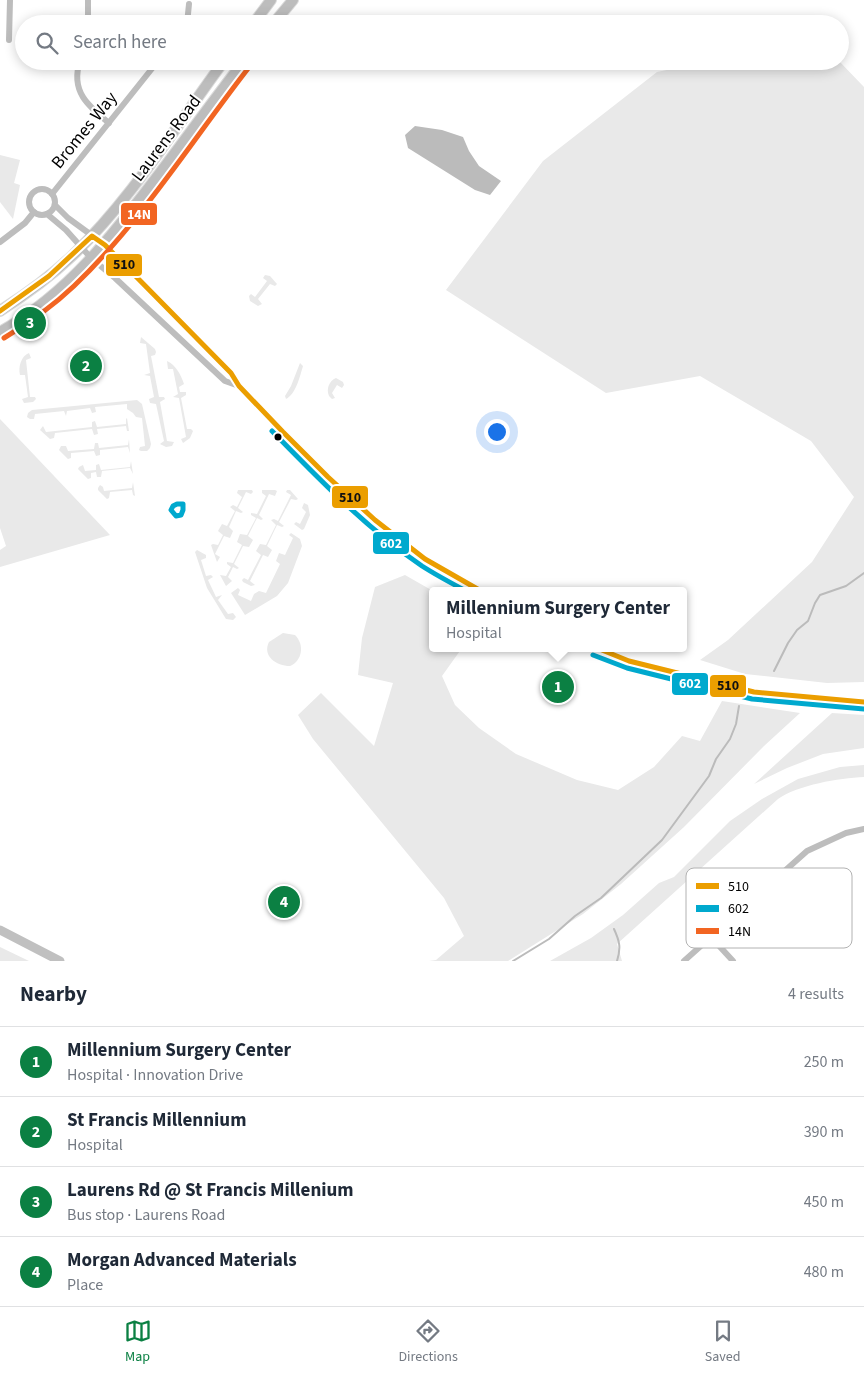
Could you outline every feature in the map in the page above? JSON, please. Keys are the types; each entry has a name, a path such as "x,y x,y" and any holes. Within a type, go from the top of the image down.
{"main road":[{"path":"260,15 271,0"},
{"path":"280,15 293,0"},
{"name":"Laurens Road","path":"0,311 32,290 82,247 106,222 218,70"},
{"path":"228,70 233,76"},
{"name":"Laurens Road","path":"0,332 22,319 59,290 104,245 237,70"}],"street":[{"path":"9,40 10,0"},
{"path":"88,0 88,15"},
{"path":"188,15 189,4"},
{"path":"77,70 79,91 86,102 109,123"},
{"name":"Bromes Way","path":"52,194 151,70"},
{"path":"55,205 48,214 39,215 34,212 29,204 30,197 34,192 44,189 52,194 55,205 68,218 104,245 231,373 239,386 337,487 380,524 427,560 475,587"},
{"path":"0,242 25,222 34,212"},
{"path":"48,214 66,230 91,258 225,380 239,386"},
{"path":"606,652 629,661 754,692 864,702"},
{"path":"788,868 807,851 846,833 864,829"},
{"path":"0,930 60,961"},
{"path":"684,961 699,948"},
{"path":"721,948 733,961"}],"shaded area":[{"path":"667,70 848,70 864,87 864,682 827,683 745,674 700,660 728,640 812,562 854,497 811,441 700,376 606,393 446,290 543,161 657,72"},
{"path":"415,126 442,130 463,137 469,151 479,166 501,181 490,195 475,190 408,148 405,135"},
{"path":"0,155 20,160 14,183 20,185 13,219 0,202"},
{"path":"265,275 270,276 277,284 275,286 270,284 258,299 262,304 258,306 250,301 249,296 251,294 255,297 267,281 263,278"},
{"path":"141,337 156,352 155,355 151,356 159,397 164,397 165,399 160,402 167,441 174,442 172,446 166,447 160,444 164,441 156,404 150,403 149,399 154,397 150,376 144,375 150,373 146,344 140,343"},
{"path":"29,353 31,358 26,360 30,397 35,397 36,399 33,402 24,403 22,399 28,397 25,375 20,375 19,369 22,359"},
{"path":"167,361 176,368 184,384 179,387 180,392 186,392 186,395 181,398 187,429 193,431 190,438 183,443 181,439 186,437 179,398 173,397 178,394 173,369 168,369"},
{"path":"300,363 303,366 297,384 286,399 285,396"},
{"path":"336,378 343,382 344,385 342,388 337,385 332,393 335,398 332,399 329,396 328,388 330,383"},
{"path":"137,400 142,404 151,444 147,451 139,450 140,447 145,446 142,418 136,417 127,409 127,404 95,407 96,412 92,413 90,408 67,411 66,416 64,411 35,414 34,419 27,417 28,413 32,410"},
{"path":"127,418 129,431 127,431 126,426 97,429 98,434 94,435 92,429 55,433 54,438 50,439 40,430 43,426 46,432 92,427 92,422 95,421 97,427 126,424"},
{"path":"0,419 110,535 0,567 0,550 6,546 0,528"},
{"path":"129,439 130,453 128,447 100,450 100,455 96,456 94,451 71,453 71,458 68,459 59,450 61,446 66,446 68,451 94,449 95,443 98,443 99,448 128,445"},
{"path":"131,461 133,474 130,468 102,471 101,477 97,477 96,472 91,473 91,478 88,479 78,469 83,465 85,471 96,470 96,465 99,464 101,470 130,467"},
{"path":"133,482 135,496 132,490 110,492 107,499 98,490 100,485 104,491 132,488"},
{"path":"238,490 252,490 253,492 251,494 246,492 238,508 243,512 236,511 229,527 233,531 230,538 224,536 215,554 220,557 217,562 211,545 218,545 223,535 218,531 222,524 227,526 235,511 230,507 233,505 237,507 242,497 237,493"},
{"path":"262,490 277,491 275,496 269,494 259,515 263,519 257,518 248,536 253,540 249,547 243,546 234,564 239,568 233,567 228,577 232,581 226,586 220,575 226,576 231,567 227,562 233,563 242,545 237,542 240,534 247,535 256,518 251,513 257,514 266,496 262,493"},
{"path":"290,490 298,499 291,499 279,522 284,526 277,525 267,546 272,550 268,557 263,555 250,581 255,585 251,586 242,580 244,578 248,580 261,555 256,551 260,544 266,545 276,525 271,520 278,521 291,495 286,492"},
{"path":"304,503 308,505 310,515 302,530 294,524 296,522 300,524 306,512 302,508"},
{"path":"291,533 300,539 302,546 288,583 277,596 245,615 231,593 238,588 240,590 238,595 251,601 254,594 259,591 266,593 280,564 276,561 279,553 285,555 293,538 289,535"},
{"path":"197,550 206,555 206,558 201,560 206,576 211,575 213,577 208,580 216,597 222,595 218,600 228,614 233,613 236,617 233,620 226,619 207,588 195,552"},
{"path":"405,575 429,589 429,652 459,652 442,676 455,705 479,728 516,754 577,780 618,790 654,767 682,736 700,741 722,701 800,713 764,746 684,827 621,884 583,914 508,961 429,961 436,960 464,936 444,898 313,739 298,715 321,693 374,746 393,683 358,675 362,638 375,587"},
{"path":"283,633 295,635 300,643 301,652 299,657 290,666 275,662 267,652 269,642"},
{"path":"832,713 864,715 864,748 823,754 787,768 754,784"},
{"path":"864,765 864,777 819,783 786,794 778,799 701,868 686,868 686,882 617,944 622,961 550,961 591,938 623,915 659,883 674,877 730,821 762,799 798,779 840,767"},
{"path":"0,947 29,961 0,961"}],"waterway":[{"path":"774,671 788,643 797,630 808,621 820,595 846,586 864,573"},
{"path":"513,961 549,939 575,916 601,898 662,840 709,776 716,759 730,739 736,724 739,706"},
{"path":"614,929 619,945 617,961"}],"transit line":[{"name":"14N","path":"4,338 58,300 99,261 145,207 247,70"},
{"name":"510","path":"0,311 49,276 92,236 105,245 231,373 239,386 328,477 375,520 425,559 474,587"},
{"name":"602","path":"272,431 307,467 382,536 422,566 459,587"},
{"name":"602","path":"177,504 183,504 183,510 181,515 176,516 171,510 177,504"},
{"name":"510","path":"607,652 629,661 754,692 864,702"},
{"name":"602","path":"593,655 627,668 752,699 864,709"}],"place":[{"name":"Laurens Rd @ St Francis Millenium","path":"30,323"},
{"name":"St Francis Millennium","path":"86,366"},
{"name":"Millennium Surgery Center","path":"558,687"},
{"name":"Morgan Advanced Materials","path":"284,902"}]}
